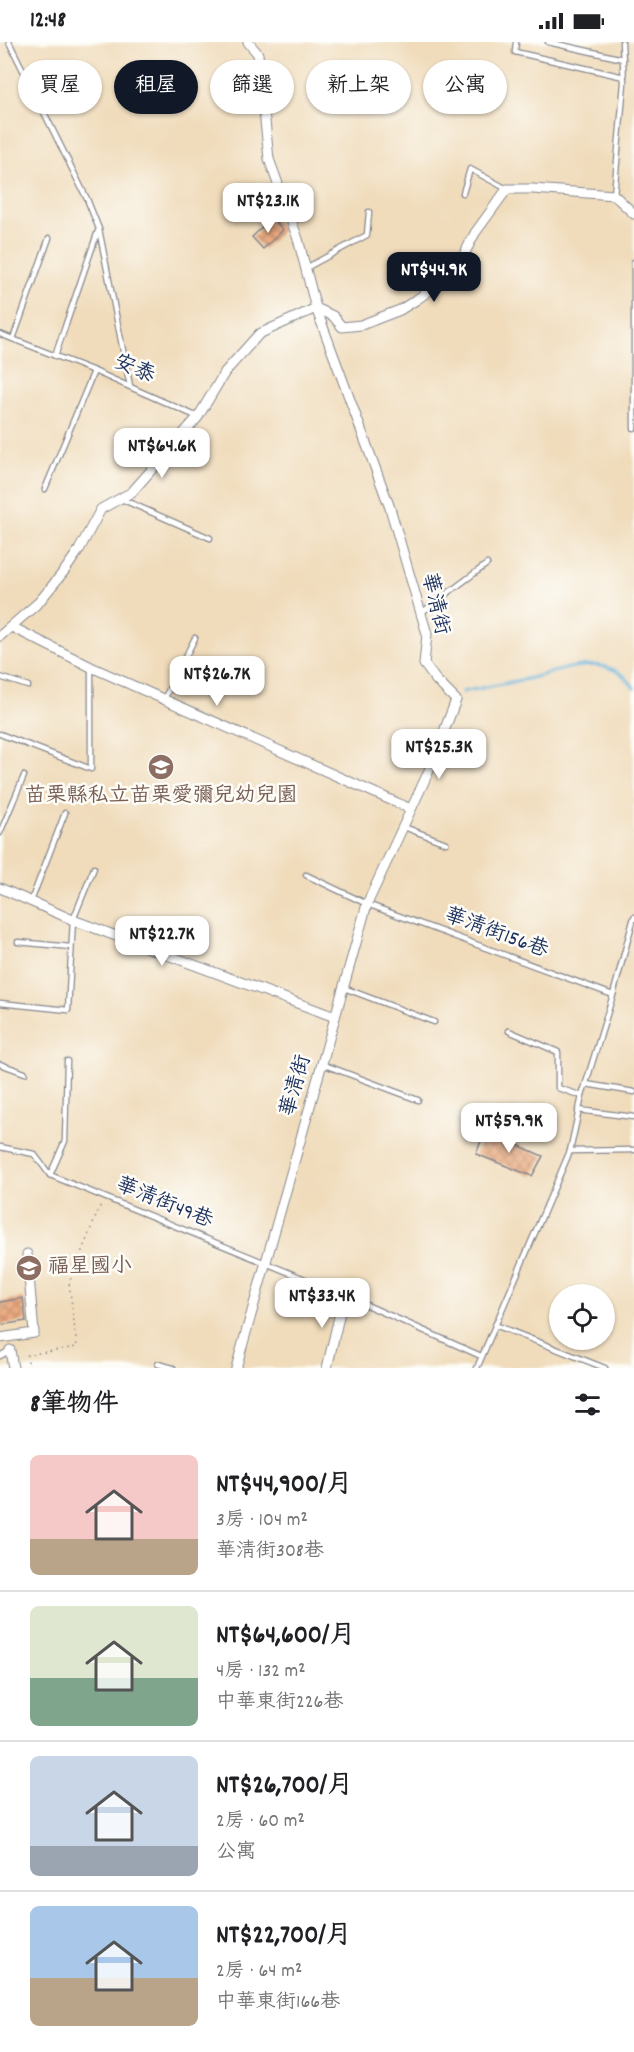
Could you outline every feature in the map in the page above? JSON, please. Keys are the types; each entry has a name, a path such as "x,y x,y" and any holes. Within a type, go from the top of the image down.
{"street":[{"name":"華清街","path":"236,1368 368,904 439,748 456,700 435,680 424,664 427,634 390,508 316,308 298,239 269,159 258,54 248,42"},
{"path":"0,636 39,602 65,570 80,550 101,509 132,492 198,417 225,372 259,334 316,308 333,316 342,327 361,325 399,310 455,272 475,233 507,189 614,195 634,214"},
{"path":"12,627 91,667 411,809"},
{"path":"0,888 73,920 335,1017"},
{"path":"0,1338 34,1334 27,1254"},
{"path":"327,1368 344,1295"},
{"path":"10,1350 13,1368"}],"lane":[{"path":"9,42 87,199 99,229 130,386"},
{"path":"516,42 515,52 624,77"},
{"path":"548,42 623,59"},
{"path":"614,195 624,77 622,42"},
{"path":"463,193 470,169 507,189"},
{"path":"306,268 368,235 369,212"},
{"path":"56,356 99,229"},
{"path":"13,339 49,238"},
{"path":"634,262 634,429"},
{"name":"安泰","path":"0,334 130,386 198,417"},
{"path":"45,489 94,371"},
{"path":"119,498 210,538"},
{"path":"421,613 487,564"},
{"path":"164,699 195,638"},
{"path":"0,734 91,769 91,667"},
{"path":"0,677 28,686"},
{"path":"0,833 24,777"},
{"path":"31,901 65,813"},
{"path":"404,827 446,843"},
{"path":"0,1003 68,1010 73,920 94,868"},
{"name":"華清街156巷","path":"306,875 368,904 613,995"},
{"path":"477,1368 570,1151 578,1110 634,917"},
{"path":"18,942 71,947"},
{"path":"344,988 434,1022"},
{"path":"509,1032 558,1052 558,1088 582,1096"},
{"path":"0,1147 34,1154 50,1175 65,1141 67,1060"},
{"path":"0,1064 25,1073"},
{"path":"322,1064 418,1100"},
{"path":"586,1084 634,1092"},
{"path":"578,1110 634,1117"},
{"path":"570,1151 634,1150"},
{"name":"華清街49巷","path":"50,1175 344,1295 481,1356"},
{"path":"495,1325 605,1368"},
{"path":"0,1356 10,1350"},
{"path":"158,1364 173,1368"}],"path":[{"path":"29,1368 27,1355 77,1347 69,1283 104,1197"}],"building":[{"path":"272,218 283,230 263,249 252,237"},
{"path":"485,1131 543,1156 532,1176 476,1154"},
{"path":"23,1298 26,1321 0,1325 0,1302"}],"waterway":[{"path":"462,692 587,665 613,669 624,676 634,688"}],"place":[{"name":"苗栗縣私立苗栗愛彌兒幼兒園","path":"161,767"},
{"name":"福星國小","path":"29,1268"}]}
